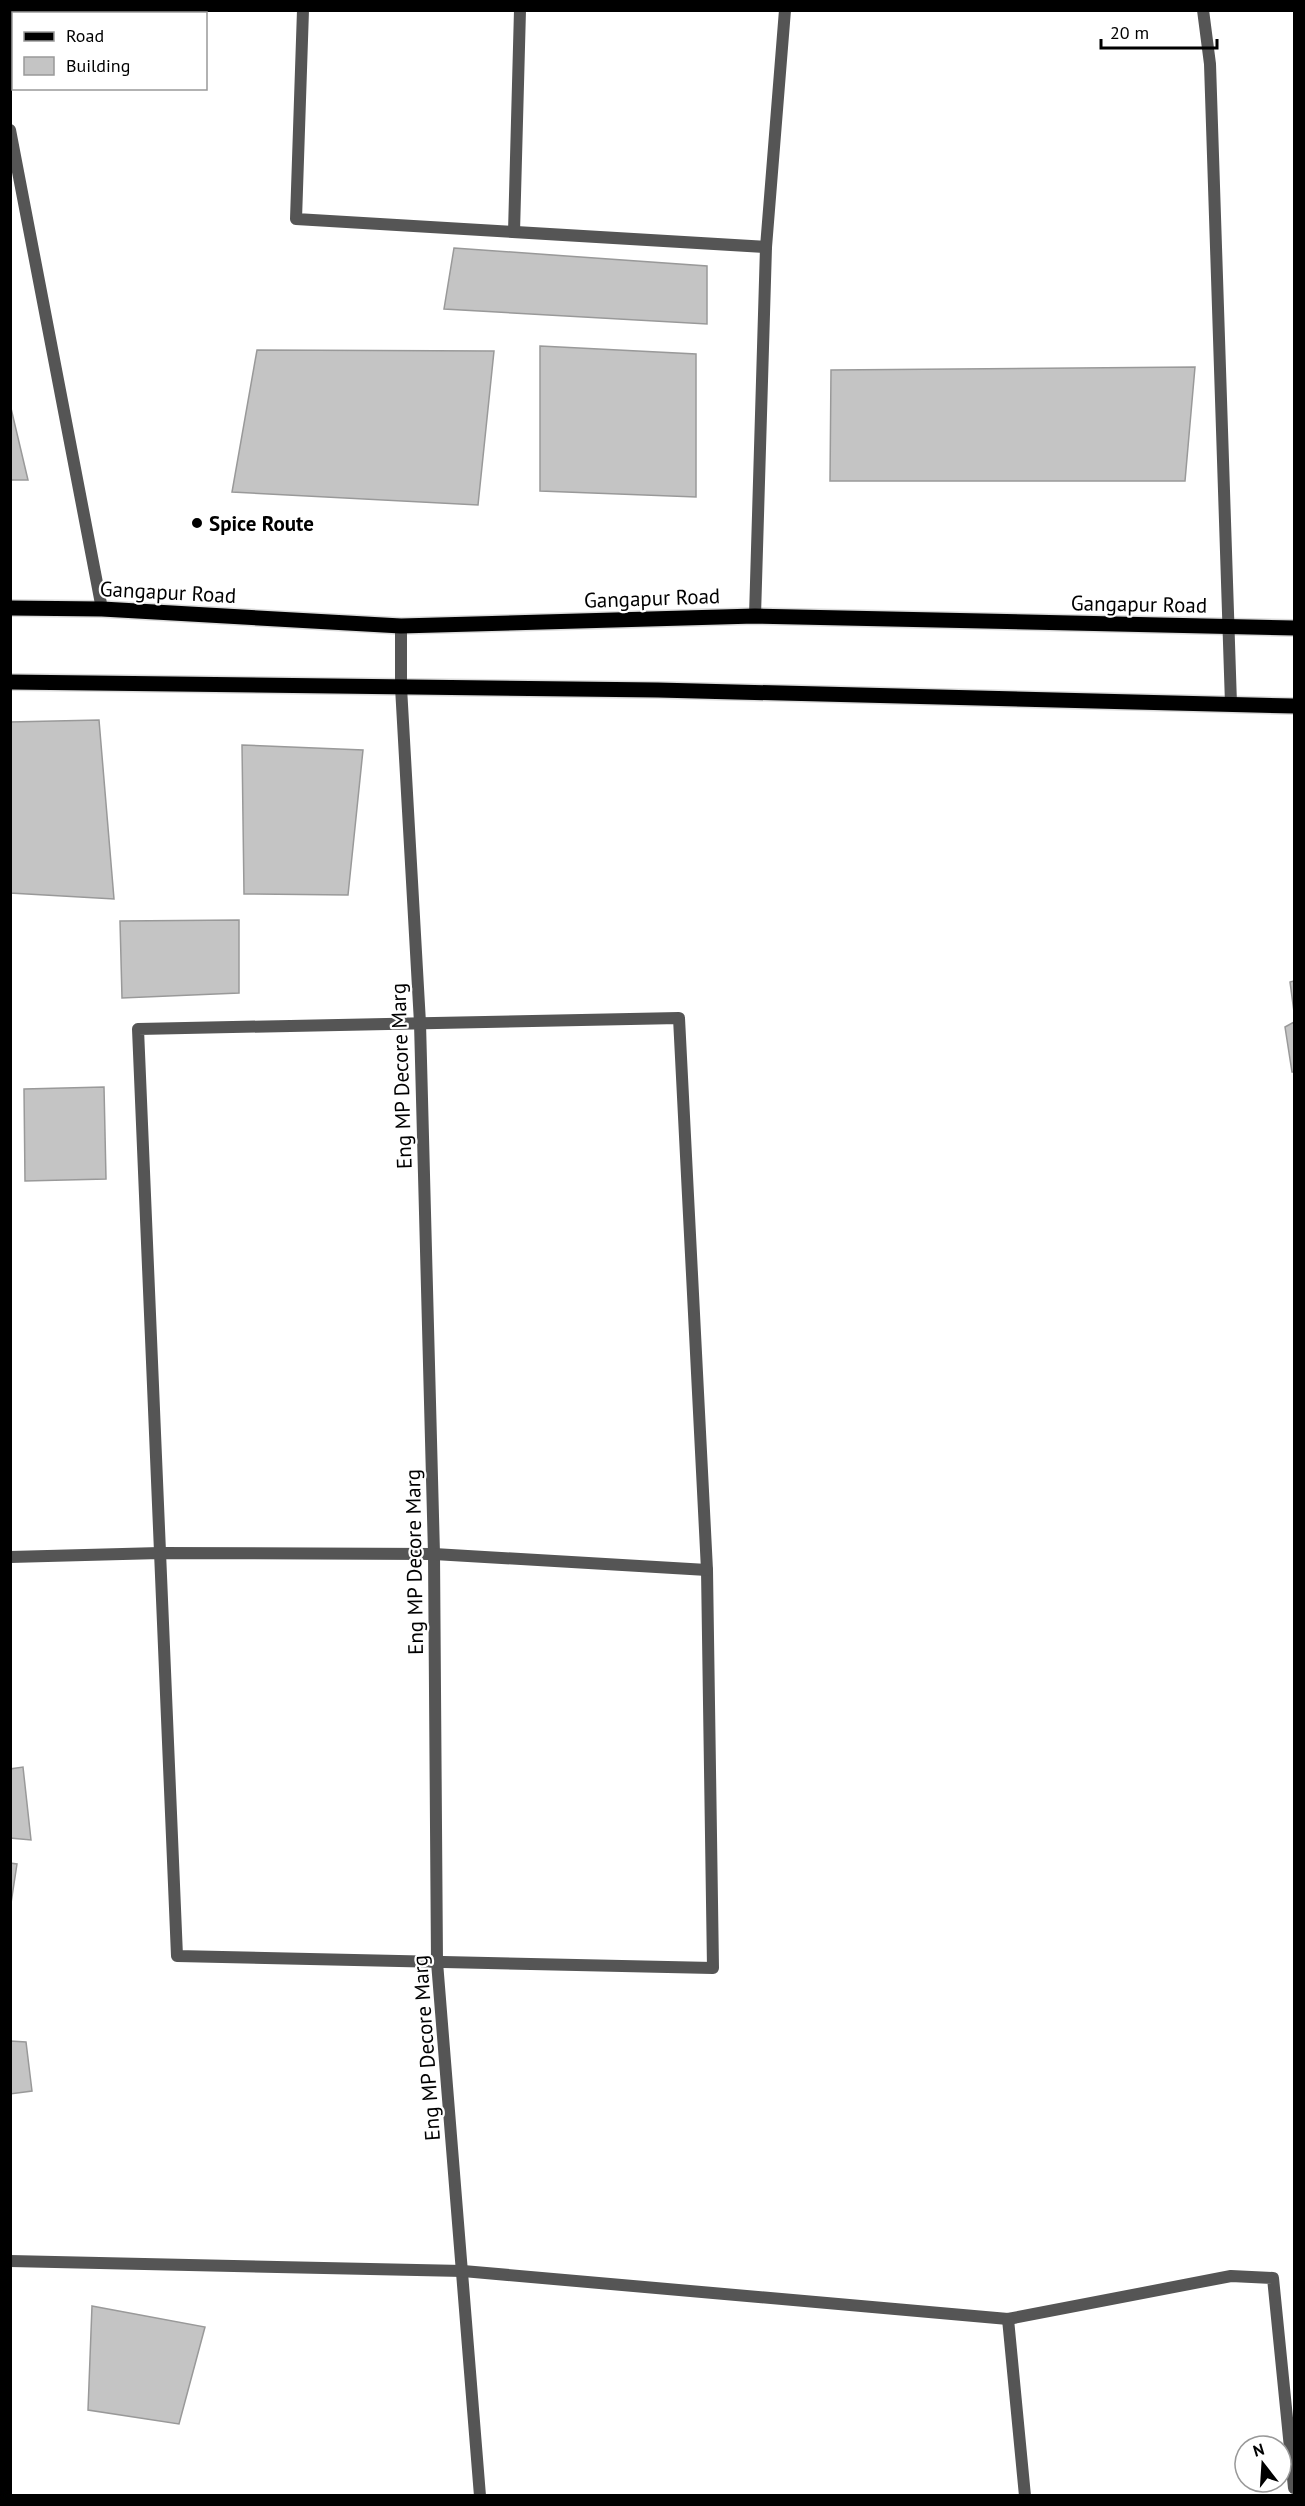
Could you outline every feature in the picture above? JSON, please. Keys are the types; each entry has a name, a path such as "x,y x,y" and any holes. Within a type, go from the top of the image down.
{"main road":[{"name":"Gangapur Road","path":"10,608 102,609 401,626 755,616 1294,628"},
{"path":"10,681 658,690 1294,706"}],"street":[{"path":"303,10 296,219 766,247"},
{"path":"514,232 520,10"},
{"path":"755,616 766,247 786,10"},
{"path":"1203,10 1210,64 1231,704"},
{"path":"10,130 102,609"},
{"name":"Eng MP Decore Marg","path":"401,626 401,687 420,1023 434,1554 437,1962 464,2271 480,2496"},
{"path":"679,1018 707,1570 714,1968 177,1956 138,1029 420,1023 679,1018"},
{"path":"10,1557 160,1553 434,1554 707,1570"},
{"path":"10,2261 464,2271 1008,2319 1231,2276 1273,2278 1294,2488"},
{"path":"1008,2319 1025,2496"}],"building":[{"path":"454,248 707,266 707,324 444,309"},
{"path":"540,346 696,354 696,497 540,491"},
{"path":"257,350 494,351 478,505 232,492"},
{"path":"1195,367 1185,481 830,481 831,370"},
{"path":"10,404 28,480 10,480"},
{"path":"99,720 114,899 10,893 10,722"},
{"path":"242,745 363,750 348,895 244,894"},
{"path":"239,920 239,993 122,998 120,921"},
{"path":"1294,981 1294,1012 1290,982"},
{"path":"1294,1022 1294,1072 1292,1072 1285,1027"},
{"path":"104,1087 106,1179 25,1181 24,1089"},
{"path":"23,1767 31,1840 10,1838 10,1769"},
{"path":"10,1863 17,1864 10,1910"},
{"path":"10,2041 26,2042 32,2091 10,2094"},
{"path":"92,2306 205,2327 179,2424 88,2410"}],"place":[{"name":"Spice Route","path":"197,523"}]}
